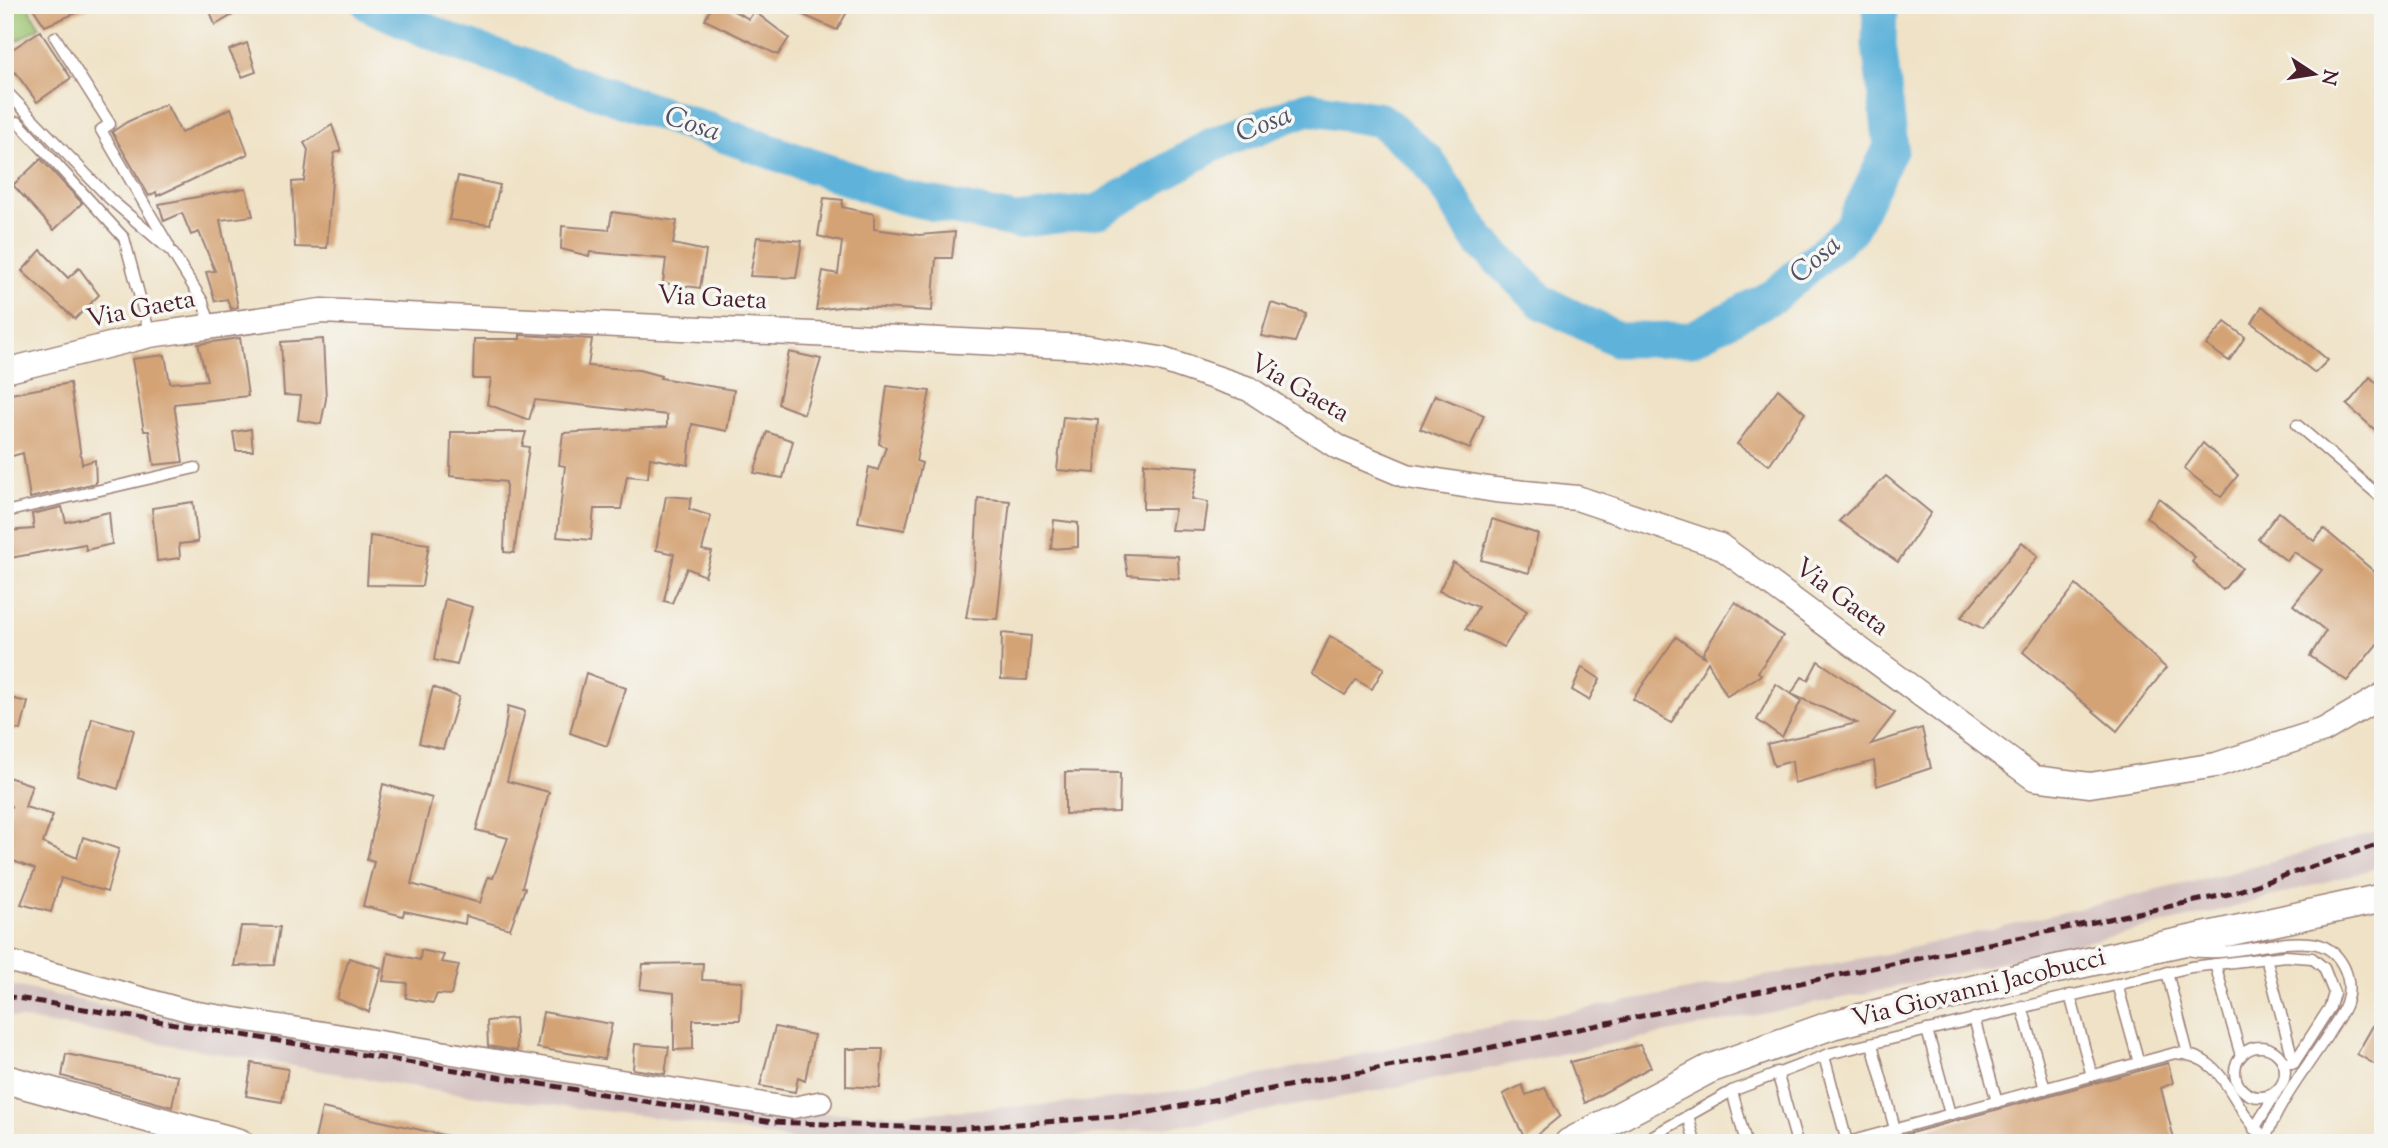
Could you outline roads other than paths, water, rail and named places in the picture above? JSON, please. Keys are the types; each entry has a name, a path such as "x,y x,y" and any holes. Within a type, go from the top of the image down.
{"main road":[{"name":"Via Giovanni Jacobucci","path":"1581,1139 1709,1069 1832,1025 2160,945 2383,898"},
{"path":"5,1079 239,1143"}],"street":[{"name":"Via Gaeta","path":"5,371 150,335 321,311 1087,347 1160,359 1249,389 1338,447 1408,477 1495,490 1577,498 1720,545 2034,778 2090,785 2216,765 2324,730 2383,695"},
{"path":"5,960 189,1011 791,1108 821,1102"}],"lane":[{"path":"55,37 110,124 101,130 203,302 211,327"},
{"path":"5,90 110,199 172,252"},
{"path":"18,122 124,239 150,335"},
{"path":"2297,425 2383,499"},
{"path":"5,512 195,468"},
{"path":"1824,1056 1846,1142 2175,1053 2188,1054 2209,1062 2252,1127 2265,1140 2297,1080 2347,1001 2348,978 2339,959 2322,945 2309,942 2242,951 2196,952 2160,945"},
{"path":"1642,1142 1732,1091 1824,1056 2167,972 2266,958 2312,958 2324,968 2334,993 2330,1007 2289,1063 2283,1080 2252,1127"},
{"path":"2266,958 2289,1063"},
{"path":"2215,964 2241,1056 2235,1075 2252,1127"},
{"path":"2167,972 2188,1054"},
{"path":"2117,984 2139,1063"},
{"path":"2070,995 2092,1076"},
{"path":"2022,1006 2045,1089"},
{"path":"1974,1018 1997,1102"},
{"path":"1927,1030 1950,1114"},
{"path":"1872,1044 1895,1129"},
{"path":"2241,1056 2252,1048 2261,1047 2289,1063"},
{"path":"1777,1072 1797,1143"},
{"path":"2241,1089 2256,1097 2265,1097 2277,1090"},
{"path":"1732,1091 1746,1143"},
{"path":"1688,1115 1695,1143"}],"waterway":[{"name":"Cosa","path":"370,5 451,41 902,197 1016,221 1099,211 1210,146 1308,108 1381,120 1428,161 1480,241 1542,302 1619,340 1691,339 1775,295 1851,229 1891,147 1879,44 1880,5"}],"railway":[{"path":"5,996 772,1122 954,1129 1134,1115 1478,1050 2229,894 2383,843"}]}
